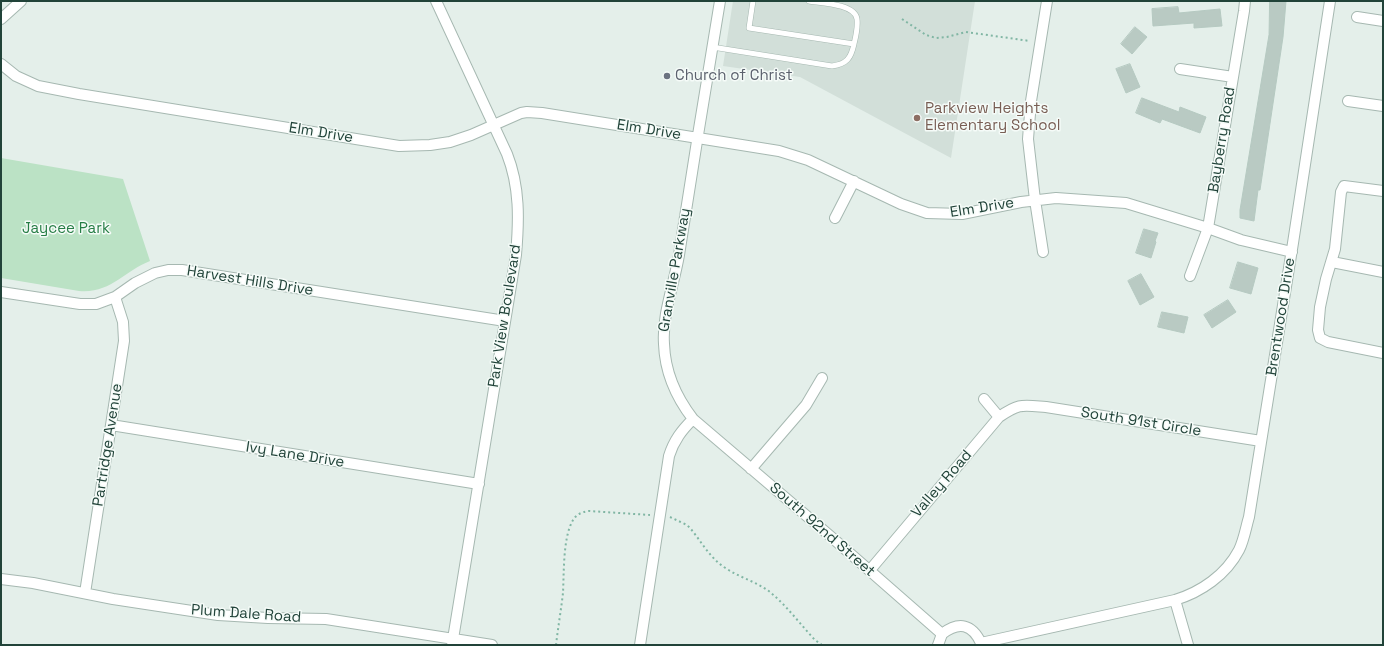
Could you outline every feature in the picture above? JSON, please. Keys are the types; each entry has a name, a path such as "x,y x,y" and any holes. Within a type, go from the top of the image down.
{"street":[{"path":"1,19 21,1"},
{"name":"Park View Boulevard","path":"436,1 507,154 513,170 518,204 516,255 452,642"},
{"name":"Granville Parkway","path":"693,419 679,399 670,376 664,353 663,329 678,260 720,1"},
{"path":"1043,252 1028,139 1031,101 1046,1"},
{"name":"Bayberry Road","path":"1190,276 1208,228 1244,11 1244,1"},
{"name":"Brentwood Drive","path":"981,644 1190,596 1206,586 1224,571 1239,550 1249,517 1292,252 1330,1"},
{"path":"1357,17 1383,21"},
{"name":"Elm Drive","path":"1,64 16,76 38,86 399,146 440,144 471,135 521,113 535,112 779,152 808,160 901,204 927,213 962,214 1035,200 1070,198 1126,203 1208,228 1241,240 1292,252"},
{"path":"1180,69 1233,77"},
{"path":"1348,101 1383,106"},
{"path":"835,218 854,182"},
{"path":"1382,353 1328,342 1320,338 1318,330 1320,307 1326,279 1335,249 1341,192 1344,186 1383,191"},
{"path":"1332,262 1383,272"},
{"name":"Harvest Hills Drive","path":"1,292 84,304 96,304 115,297 136,283 155,273 168,270 182,270 505,321"},
{"name":"Partridge Avenue","path":"85,593 124,335 123,322 115,297"},
{"path":"751,469 806,405 822,378"},
{"path":"984,399 999,417"},
{"name":"South 91st Circle","path":"1021,404 1046,406 1261,441"},
{"name":"Valley Road","path":"870,570 999,417 1021,404"},
{"path":"640,645 669,456 675,440 693,419"},
{"name":"South 92nd Street","path":"693,419 870,570 942,634"},
{"name":"Ivy Lane Drive","path":"111,425 479,484"},
{"name":"Plum Dale Road","path":"1,579 218,615 326,619 452,642 492,645"},
{"path":"1175,600 1188,645"},
{"path":"938,645 942,634 947,630 957,627 966,627 976,632 981,644"}],"lane":[{"path":"753,1 749,28 854,44"},
{"path":"712,47 832,66 842,64 850,57 854,44 858,23 856,15 848,7 809,1"}],"path":[{"path":"902,19 926,35 936,38 966,32 1032,41"},
{"path":"556,645 567,538 569,528 574,519 579,514 589,511 654,515"},
{"path":"667,516 687,525 712,557 720,564 738,575 758,584 772,594 815,640 822,645"}],"shaded area":[{"name":"Parkview Heights Elementary School","path":"733,1 975,1 951,158 800,77 723,66"}],"green space":[{"name":"Jaycee Park","path":"1,158 123,179 150,261 100,289 90,291 79,291 1,278"}],"building":[{"path":"1270,1 1286,1 1283,37 1254,221 1240,218 1240,210 1269,35"},
{"path":"1178,7 1179,13 1220,9 1222,26 1194,28 1194,23 1153,26 1152,9"},
{"path":"1135,27 1147,37 1132,54 1121,44"},
{"path":"1130,64 1140,87 1126,93 1116,69"},
{"path":"1142,98 1179,112 1180,107 1206,117 1200,133 1162,119 1160,123 1136,113"},
{"path":"1144,229 1158,233 1151,258 1136,253"},
{"path":"1238,262 1258,268 1251,294 1230,288"},
{"path":"1141,274 1154,297 1140,305 1128,281"},
{"path":"1228,300 1236,312 1212,328 1204,315"},
{"path":"1162,312 1188,317 1184,333 1158,327"}],"place":[{"name":"Church of Christ","path":"667,76"},
{"name":"Parkview Heights Elementary School","path":"917,118"}]}
